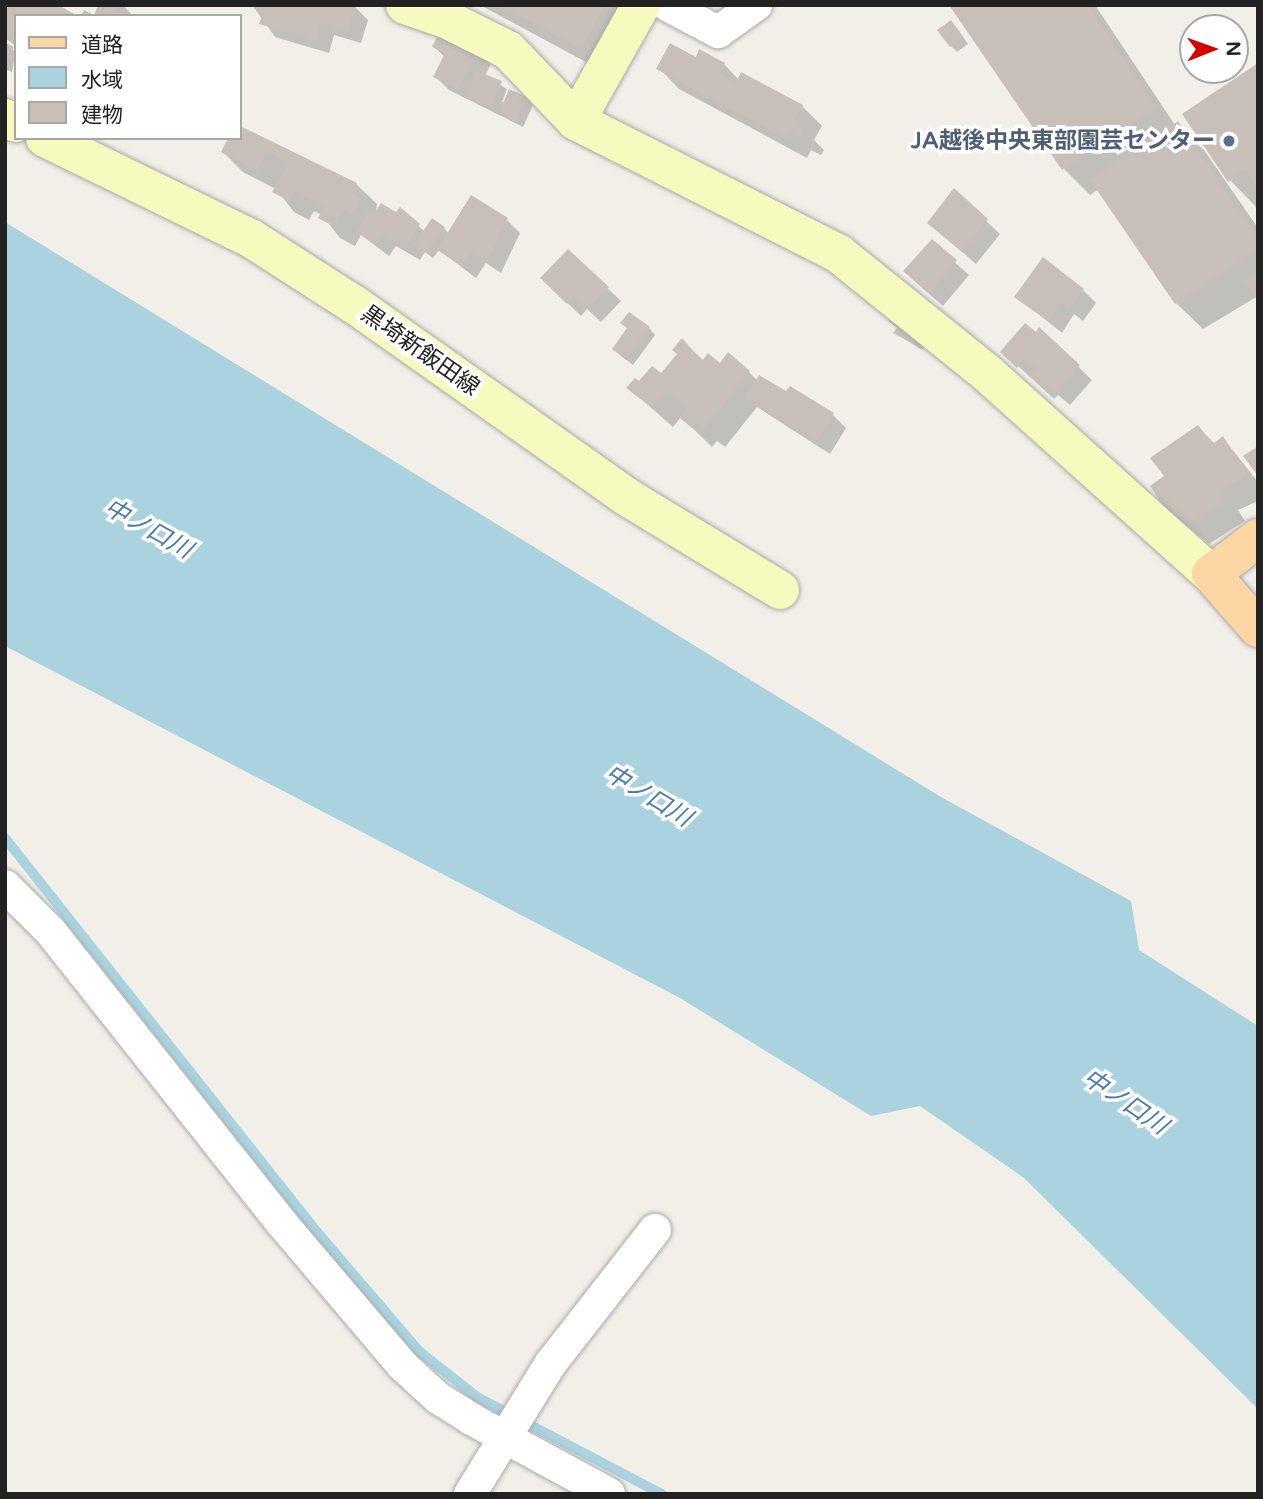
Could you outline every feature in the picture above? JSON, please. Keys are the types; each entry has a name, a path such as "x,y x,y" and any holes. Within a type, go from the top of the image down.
{"main road":[{"path":"1258,538 1211,574 1258,628"}],"street":[{"path":"405,5 446,19 508,50 576,121 839,254 988,374 1211,574"},
{"path":"576,121 641,5"},
{"path":"667,5 718,32 756,5"},
{"name":"黒埼新飯田線","path":"49,140 252,239 355,305 626,497 780,590"},
{"path":"5,886 51,932 365,1324 438,1398 609,1494"},
{"path":"470,1494 551,1363 655,1230"}],"water":[{"name":"中ノ口川","path":"5,222 941,797 1131,901 1139,950 1258,1026 1258,1409 1024,1178 920,1106 871,1116 680,998 5,646"}],"building":[{"path":"5,5 59,5 74,14 14,14 14,41 5,36"},
{"path":"98,5 118,5 114,14 94,14"},
{"path":"250,5 356,5 348,31 321,23 316,40 259,24 263,12"},
{"path":"500,5 605,5 581,49"},
{"path":"949,5 1088,5 1157,107 1062,170"},
{"path":"951,20 963,37 950,47 937,30"},
{"path":"441,29 479,49 458,90 433,77 445,53 432,47"},
{"path":"5,43 14,47 5,67"},
{"path":"670,43 696,57 699,49 725,63 719,74 736,83 741,72 803,105 793,122 805,128 801,136 791,131 786,139 656,69"},
{"name":"JA越後中央東部園芸センター","path":"1258,63 1258,188 1245,169 1228,182 1182,114 1227,84 1249,84 1249,69"},
{"path":"477,71 502,81 491,108 466,98"},
{"path":"509,89 527,97 517,122 499,113"},
{"path":"1178,121 1258,238 1258,250 1175,304 1090,180"},
{"path":"242,127 357,183 352,193 361,198 353,215 343,210 335,227 318,218 324,207 294,192 289,201 272,192 288,162 267,152 257,171 221,152 227,140 242,140"},
{"path":"954,188 988,219 962,252 927,223"},
{"path":"471,195 508,218 487,261 472,251 462,266 437,250"},
{"path":"381,203 396,212 400,207 420,224 406,248 382,234 376,244 356,232 369,210 375,213"},
{"path":"432,218 445,227 426,253 414,244"},
{"path":"932,239 957,260 929,294 903,271"},
{"path":"568,249 609,287 586,310 573,297 567,304 540,278"},
{"path":"1043,257 1084,289 1068,309 1060,303 1048,321 1014,297"},
{"path":"1258,270 1258,299 1243,281"},
{"path":"896,311 924,335 915,345 893,333 897,328 888,321"},
{"path":"629,312 650,327 626,360 612,349 627,328 620,323"},
{"path":"1025,323 1036,332 1039,327 1080,365 1055,393 1028,376 1036,368 1024,359 1017,368 1000,352"},
{"path":"682,338 702,361 708,353 720,363 728,352 750,371 704,429 696,422 692,428 680,418 687,409 666,391 652,408 626,388 635,378 639,381 652,366 661,373 677,354 672,350"},
{"path":"759,375 786,391 790,386 834,413 816,442 745,398"},
{"path":"1198,425 1213,444 1223,436 1248,476 1219,489 1226,501 1188,525 1173,509 1167,512 1150,486 1164,476 1150,458"},
{"path":"1258,446 1258,476 1243,456"}],"waterway":[{"path":"5,838 317,1232 420,1352 477,1397 662,1494"}],"place":[{"name":"JA越後中央東部園芸センター","path":"1229,141"}]}
